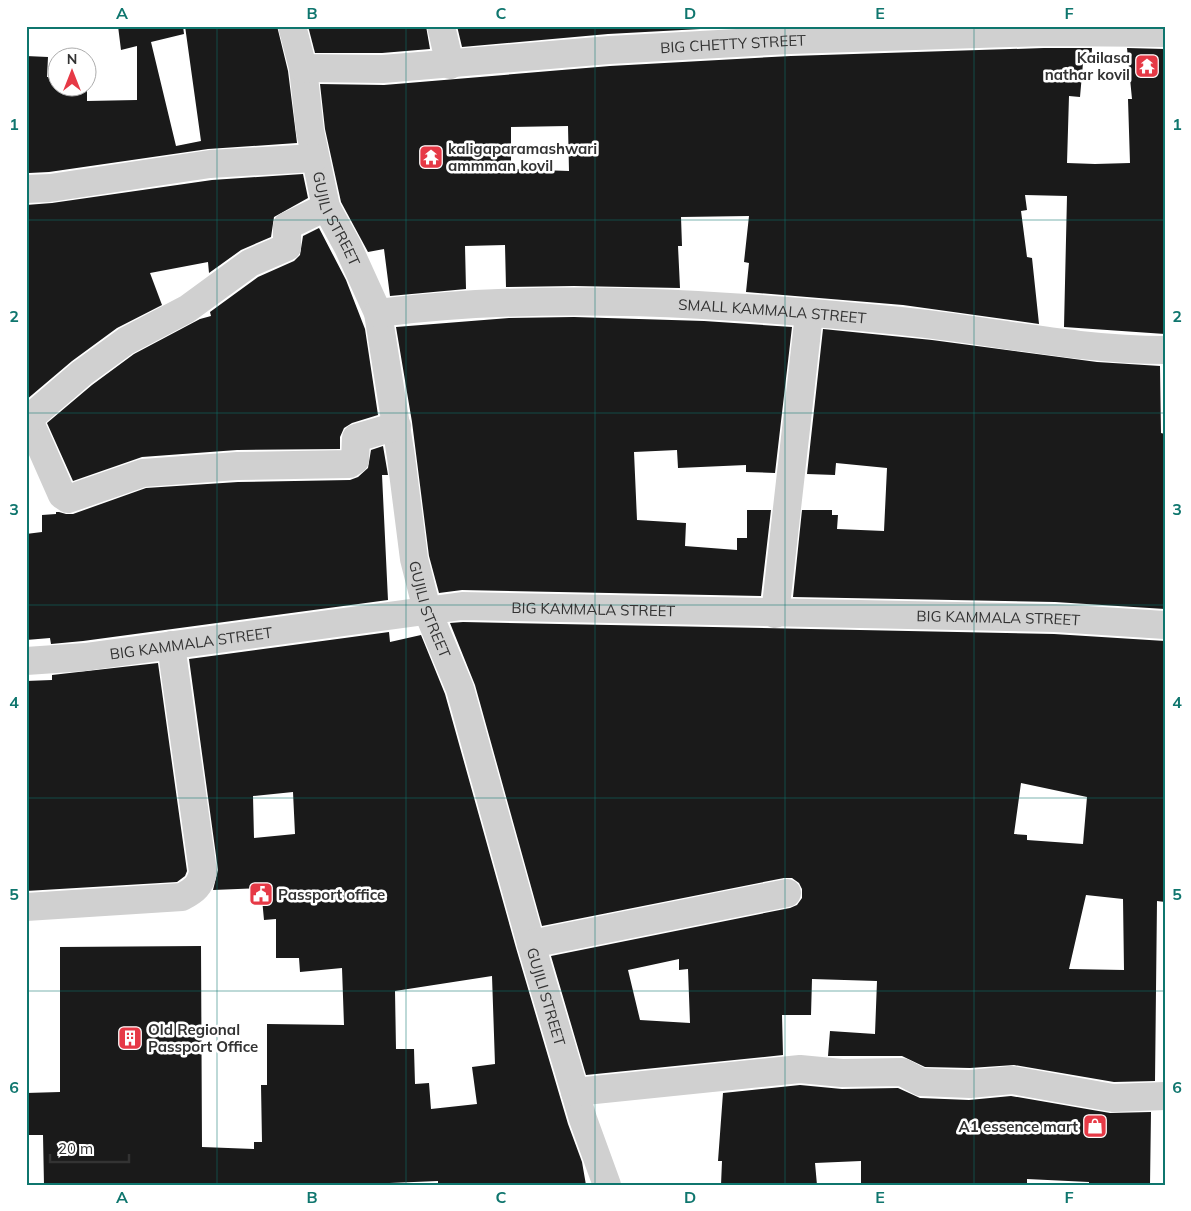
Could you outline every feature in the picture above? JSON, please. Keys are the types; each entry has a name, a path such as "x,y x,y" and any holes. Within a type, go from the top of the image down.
{"street":[{"name":"GUJILI STREET","path":"292,26 303,68 314,158 326,207 348,247 378,313 414,559 427,610 460,689 531,944 575,1092 607,1185"},
{"path":"441,26 450,65"},
{"name":"BIG CHETTY STREET","path":"303,68 383,68 450,65 654,47 892,32 1165,33"},
{"path":"26,189 50,188 210,164 314,158"},
{"path":"326,207 288,226 287,247 250,263 187,309 126,341 82,374 27,420 62,495 68,499 142,473 238,466 349,464 356,460 356,438 396,426"},
{"name":"SMALL KAMMALA STREET","path":"378,313 429,306 494,302 715,306 903,322 1110,349 1165,350"},
{"path":"775,614 809,314"},
{"name":"BIG KAMMALA STREET","path":"26,661 85,657 462,606 775,614 1055,618 1165,625"},
{"path":"26,906 182,897 195,890 200,883 203,872 171,645"},
{"path":"531,944 787,894"},
{"path":"575,1092 800,1070 842,1073 902,1072 921,1082 970,1084 1012,1080 1113,1098 1165,1096"}],"building":[{"path":"118,26 183,26 184,34 151,42 176,146 201,141 185,26 277,26 288,71 297,143 208,149 49,172 29,173 26,56 48,57 48,98 87,98 87,101 137,100 137,46 121,50"},
{"path":"308,26 426,26 430,49 382,53 315,53"},
{"path":"457,26 756,26 608,34 462,47"},
{"path":"1092,48 1091,63 1083,63 1080,97 1069,96 1067,163 1095,164 1130,163 1128,99 1132,99 1127,48 1165,49 1165,334 1064,327 1067,196 1025,195 1027,210 1021,211 1027,257 1032,258 1039,324 903,305 746,292 749,263 744,262 749,216 681,217 682,246 678,246 680,288 506,287 505,245 465,246 466,289 390,296 384,249 368,252 341,202 325,129 320,84 384,85 610,66 791,56","holes":["568,126 569,171 511,169 511,127"]},
{"path":"303,174 308,198 274,217 271,237 241,250 209,273 208,262 150,273 162,305 117,328 72,361 26,400 26,205 212,180"},
{"path":"319,228 346,280 365,329 378,415 352,423 344,428 340,437 340,449 237,450 142,457 73,481 47,423 92,385 134,354 200,319 211,316 210,312 258,277 294,261 300,255 303,236"},
{"path":"574,317 704,321 792,327 775,473 746,472 746,465 678,468 677,450 634,452 637,520 686,523 685,546 737,550 737,538 747,538 747,510 771,510 761,596 462,590 439,593 429,556 412,422 396,327 509,318"},
{"path":"823,329 932,340 1097,362 1160,366 1161,433 1165,434 1165,609 1055,602 793,597 802,510 832,510 832,515 838,515 837,529 884,531 887,468 836,463 835,475 807,474"},
{"path":"383,446 388,475 382,475 388,600 83,641 51,644 50,638 26,640 26,534 42,532 42,515 56,514 56,512 73,514 146,488 238,482 350,480 358,477 368,468 371,450"},
{"path":"450,623 1054,634 1165,641 1165,902 1157,901 1155,1081 1114,1082 1014,1065 970,1068 925,1067 902,1056 828,1056 830,1031 875,1034 877,981 812,979 811,1015 782,1015 783,1055 586,1075 551,956 790,908 797,905 802,898 802,889 799,883 792,878 784,878 542,926 475,685","holes":["1021,783 1087,797 1083,844 1027,840 1027,835 1014,834","1086,895 1123,899 1124,970 1069,969","679,959 679,970 688,969 690,1023 640,1020 628,970"]},
{"path":"389,632 390,642 421,635 445,694 516,948 568,1124 582,1162 586,1185 438,1185 438,1181 341,1185 44,1185 43,1135 26,1135 26,1093 60,1092 60,947 201,946 202,1147 254,1149 254,1142 262,1142 261,1085 267,1085 267,1024 344,1025 342,968 300,972 299,958 276,958 276,919 264,920 261,888 213,890 218,870 189,659","holes":["293,792 295,834 254,838 253,796","492,976 495,1064 472,1067 477,1104 431,1109 429,1083 415,1084 414,1049 396,1049 395,991"]},
{"path":"158,663 187,871 185,876 177,882 26,891 26,681 52,680 52,675"},
{"path":"800,1085 842,1089 898,1088 920,1098 969,1100 1011,1096 1110,1113 1151,1112 1150,1185 1089,1185 1089,1182 1027,1179 1027,1185 861,1185 861,1161 815,1163 817,1185 721,1185 722,1161 718,1161 723,1093"}],"place":[{"name":"Kailasa nathar kovil","path":"1147,66"},
{"name":"kaligaparamashwari ammman kovil","path":"431,157"},
{"name":"Passport office","path":"261,894"},
{"name":"Old Regional Passport Office","path":"130,1038"},
{"name":"A1 essence mart","path":"1095,1126"}]}
